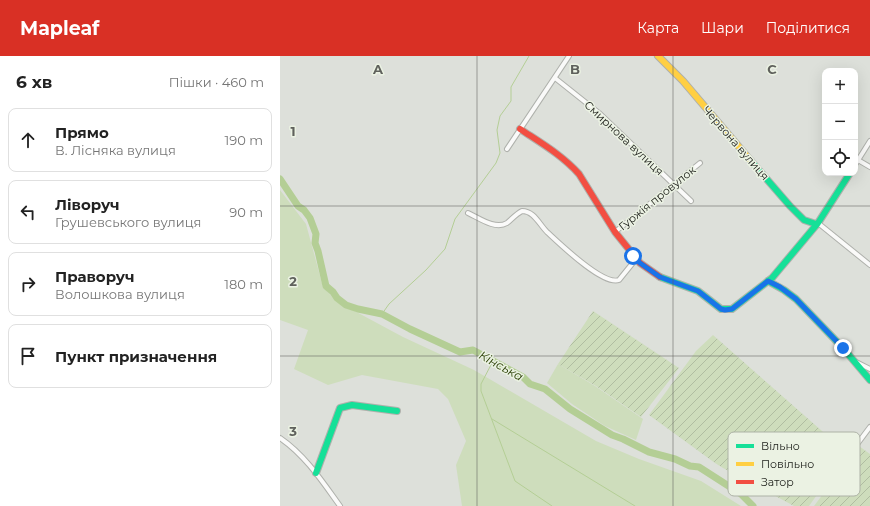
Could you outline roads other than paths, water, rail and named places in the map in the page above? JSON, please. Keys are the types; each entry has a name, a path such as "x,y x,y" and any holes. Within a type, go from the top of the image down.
{"street":[{"path":"507,149 569,56"},
{"name":"Червона вулиця","path":"658,56 683,81 790,206 804,220 817,224 870,265"},
{"name":"Смирнова вулиця","path":"555,78 599,113 691,201"},
{"path":"520,129 560,156 573,167 579,174 615,232 636,259 660,277 698,291 721,309 725,310 732,309 768,281 817,224 848,176"},
{"path":"870,141 858,160 870,167"},
{"name":"Гуржія провулок","path":"615,232 700,163"},
{"path":"468,213 486,223 506,224 522,211 530,213 564,248 587,266 611,281 619,280 636,259"},
{"path":"768,281 780,287 796,299 870,380"},
{"path":"854,361 870,369"},
{"path":"316,473 340,408 352,405 396,411"},
{"path":"860,440 870,427"},
{"path":"280,438 294,447 316,473 340,506"}],"waterway":[{"path":"382,314 389,304 426,270 445,249 455,219 496,163 500,153 497,130 500,116 511,101 511,87 529,56"},
{"name":"Кінська","path":"280,179 298,206 304,210 310,218 316,234 315,243 326,286 346,305 382,314 410,329 460,352 473,350 523,377 530,384 545,389 570,409 612,435 649,452 675,459 690,466 699,467 728,486"},
{"path":"493,361 481,384 481,391 515,481 552,506"},
{"path":"492,419 635,506"},
{"name":"Кінська","path":"743,496 753,506"}]}
